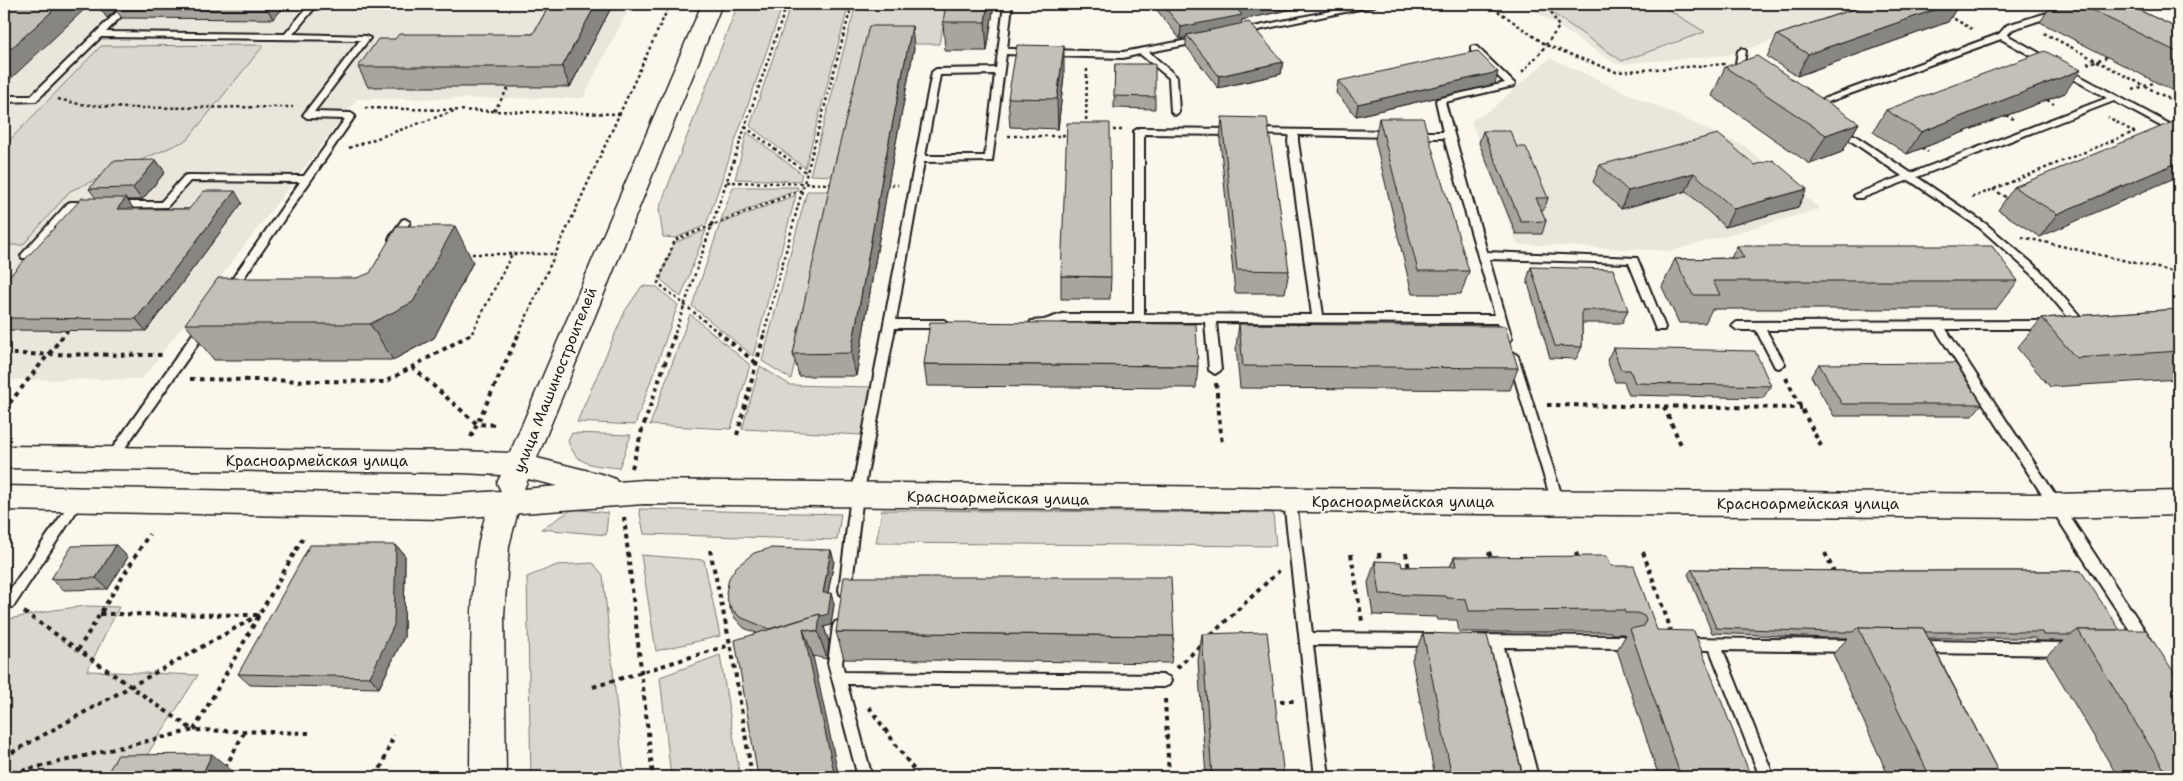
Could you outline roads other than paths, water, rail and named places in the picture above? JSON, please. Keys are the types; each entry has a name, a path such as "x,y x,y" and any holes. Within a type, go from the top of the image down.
{"main road":[{"name":"улица Машиностроителей","path":"488,777 488,615 494,546 505,503 519,465 712,4"},
{"name":"Красноармейская улица","path":"4,457 461,462 519,465 626,492"},
{"name":"Красноармейская улица","path":"4,498 442,507 626,492 1558,503 2055,506 2179,503"}],"lane":[{"path":"4,99 33,99 129,4"},
{"path":"287,37 314,4"},
{"path":"920,159 989,159 1008,4"},
{"path":"1230,34 1374,4"},
{"path":"1807,107 1992,40 2002,36 2010,27 2067,9"},
{"path":"99,34 366,38 307,115 351,116 238,284 221,301"},
{"path":"2002,36 2179,133"},
{"path":"1002,51 1123,55 1210,38"},
{"path":"1474,49 1511,84 1440,101 1482,255 1558,503"},
{"path":"1742,51 1740,63 1757,74"},
{"path":"1143,52 1174,77 1175,112"},
{"path":"865,777 844,678 835,662 835,632 842,607 857,496 936,72 1000,71"},
{"path":"1858,196 2114,98"},
{"path":"1830,123 1983,226 2036,272 2081,325"},
{"path":"1139,318 1139,131 1448,135"},
{"path":"1294,133 1293,141 1318,319"},
{"path":"26,256 71,205 164,205 187,178 307,179"},
{"path":"390,246 405,222"},
{"path":"1482,255 1633,260 1660,327"},
{"path":"111,459 211,316"},
{"path":"1026,324 1045,324 1062,318 1501,319"},
{"path":"1210,318 1215,370"},
{"path":"890,324 958,324"},
{"path":"1737,326 2094,324"},
{"path":"1938,325 2150,650 2130,650"},
{"path":"1759,326 1778,364"},
{"path":"9,602 78,500"},
{"path":"1290,501 1322,777"},
{"path":"1305,638 1623,642"},
{"path":"1496,641 1531,777"},
{"path":"1676,644 1870,646"},
{"path":"1714,644 1766,777"},
{"path":"1907,647 2082,649"},
{"path":"1925,647 1934,664"},
{"path":"844,678 1164,681"}]}
